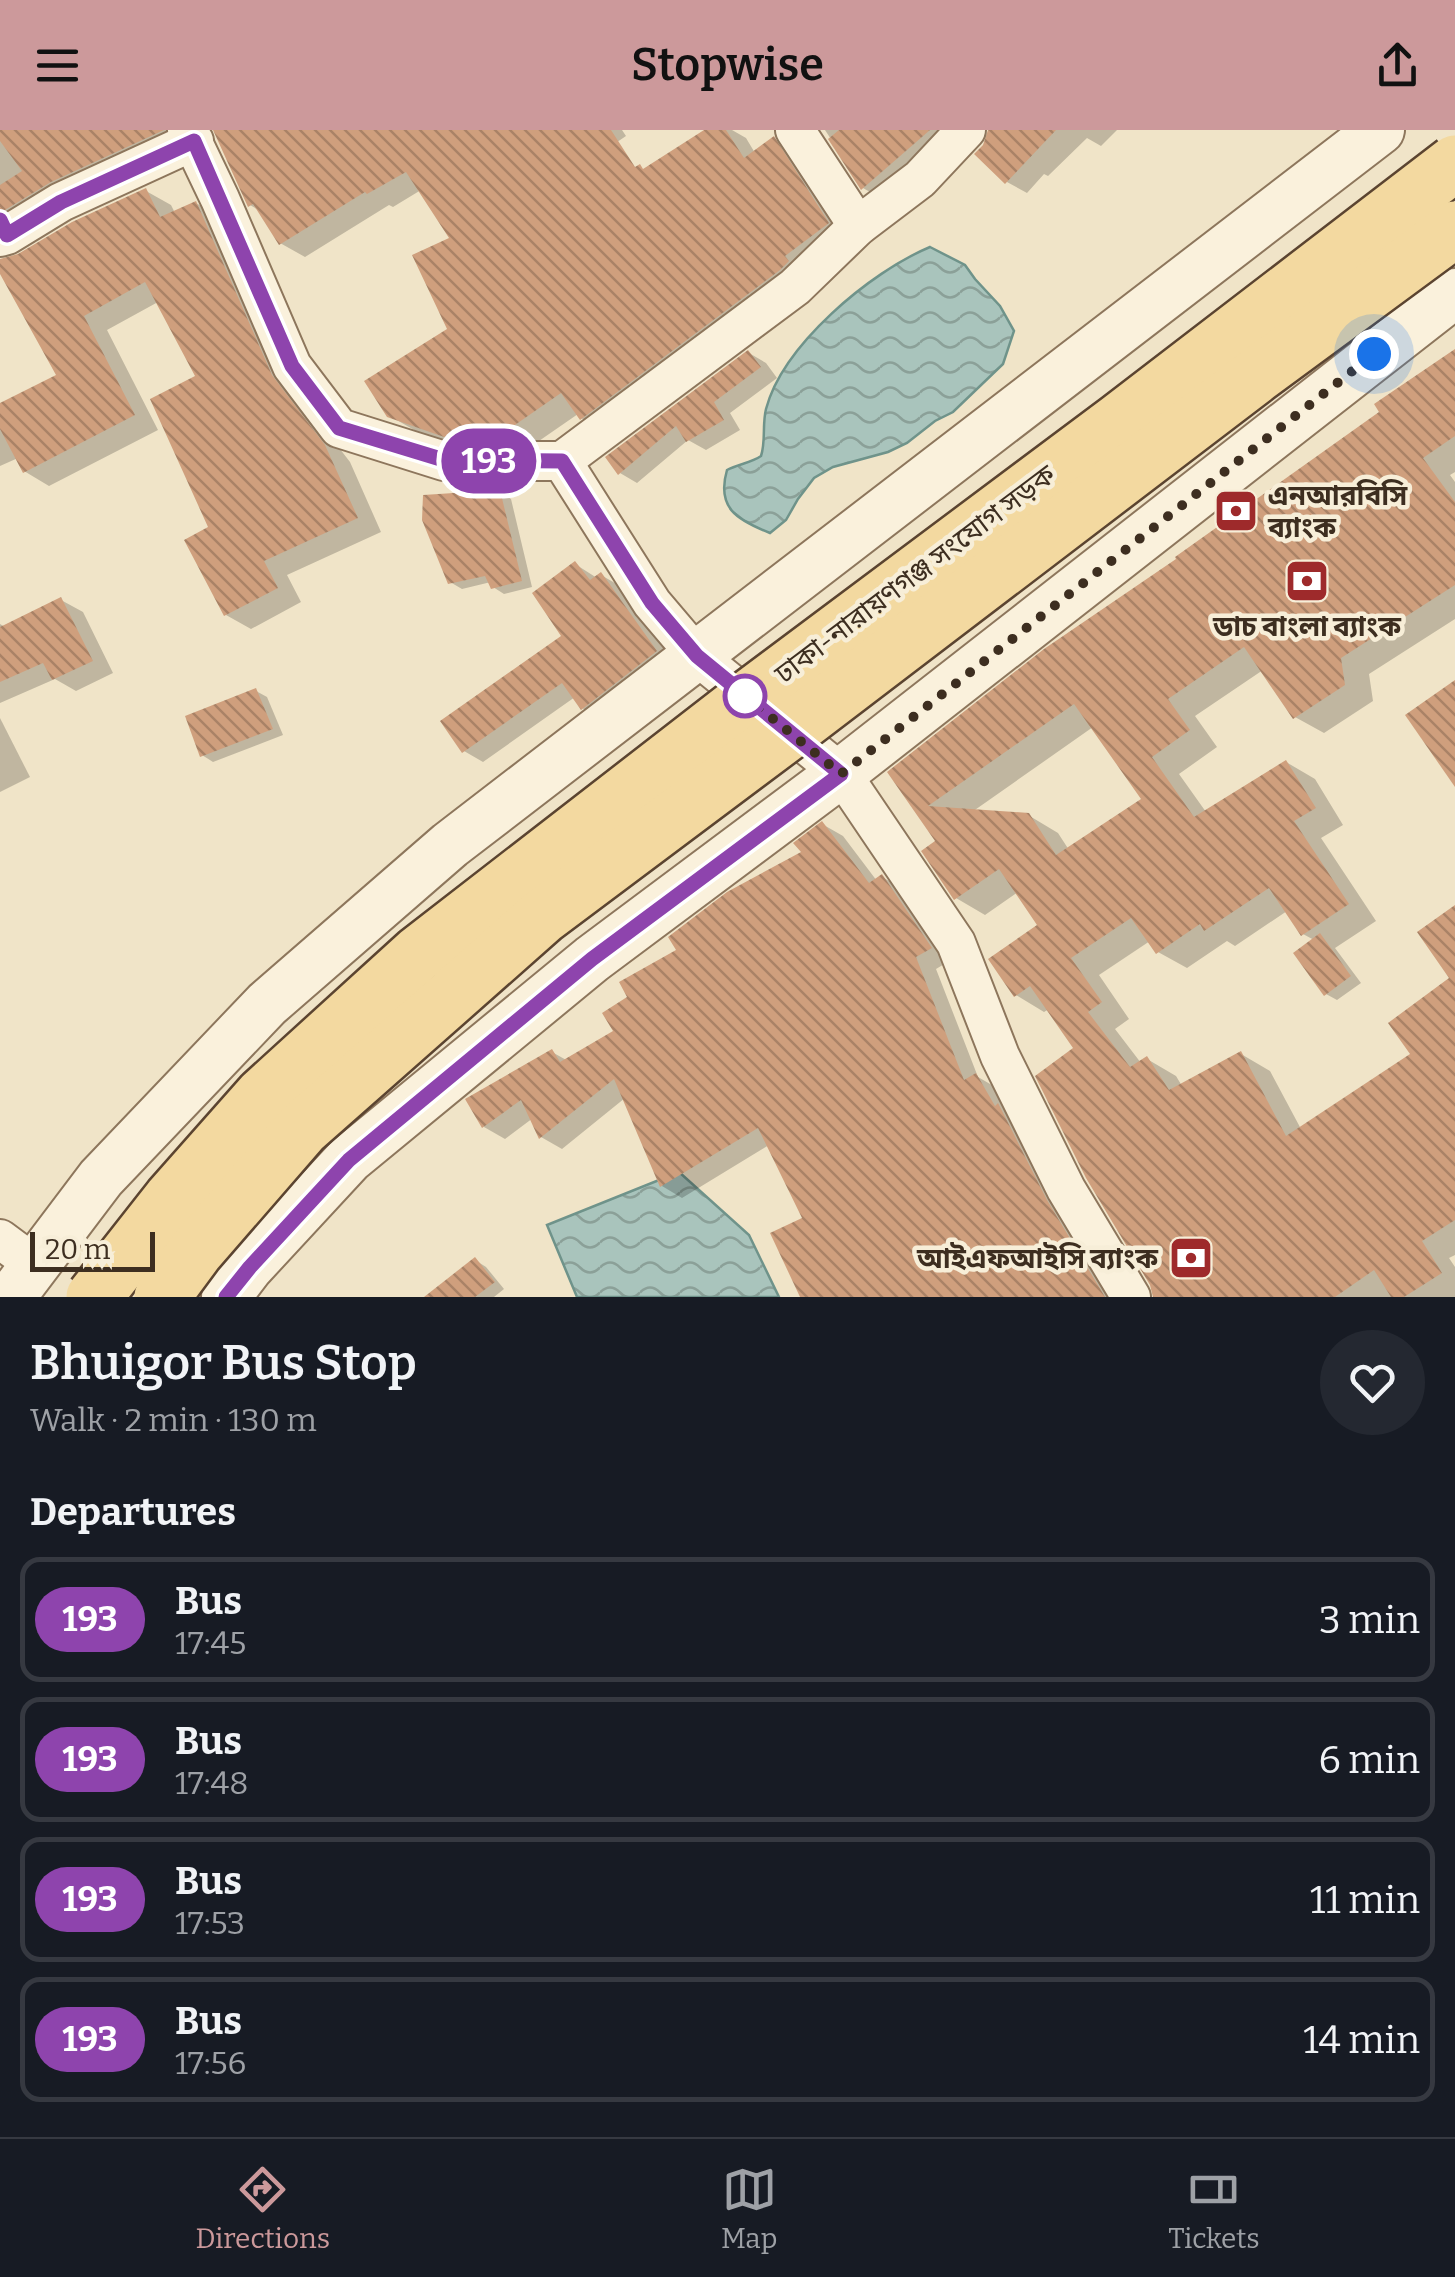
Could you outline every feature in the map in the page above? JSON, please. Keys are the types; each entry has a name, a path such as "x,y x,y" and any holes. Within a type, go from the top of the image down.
{"main road":[{"name":"ঢাকা-নারায়ণগঞ্জ সংযোগ সড়ক","path":"94,1297 171,1199 263,1095 418,954 734,709 1119,422 1455,163"},
{"name":"ঢাকা-নারায়ণগঞ্জ সংযোগ সড়ক","path":"162,1297 196,1251 302,1130 543,916 1455,229"}],"street":[{"path":"795,130 858,226"},
{"path":"2,231 190,136 292,366 339,428 444,460 562,461 795,287 858,226 920,179 966,130"},
{"path":"15,1267 267,1004 450,845 1380,130"},
{"path":"226,1297 349,1160 592,959 841,774 1455,293"},
{"path":"562,461 652,603 697,656 841,774 956,943 1000,1056 1058,1172 1130,1297"}],"water":[{"path":"930,247 965,265 1000,306 1014,331 1003,364 953,412 907,443 833,467 814,478 786,520 770,533 739,517 724,494 727,470 761,456 766,409 790,360 856,292"},
{"path":"679,1172 749,1235 779,1297 577,1297 547,1225"}],"building":[{"path":"0,130 164,130 51,182 0,213 0,185 22,171 0,141"},
{"path":"213,130 611,130 635,167 640,164 643,169 704,130 726,130 744,158 774,136 829,223 785,256 789,261 780,270 580,420 561,393 496,438 447,438 387,417 364,381 447,329 412,255 449,238 406,172 365,192 279,245 253,204 248,207"},
{"path":"839,130 930,130 861,190 828,139"},
{"path":"988,130 1056,130 1005,184 974,154 983,145"},
{"path":"146,188 160,217 196,201 272,375 325,445 358,518 264,561 278,588 224,616 184,540 208,527 150,399 195,376 145,282 84,316 135,415 23,473 0,429 0,403 56,375 0,274 0,259 18,254 72,222"},
{"path":"1455,349 1455,436 1423,458 1455,502 1455,585 1341,658 1345,685 1293,719 1244,647 1168,699 1190,730 1152,757 1194,817 1286,760 1316,808 1294,821 1349,904 1301,936 1269,888 1204,931 1200,924 1156,954 1131,918 1071,958 1102,1002 1088,1012 1130,1067 1147,1056 1169,1090 1241,1051 1286,1136 1410,1054 1388,1023 1449,978 1417,932 1455,905 1455,1220 1422,1241 1442,1273 1404,1297 1391,1297 1374,1270 1335,1297 1153,1297 1150,1285 1086,1178 1035,1076 1073,1048 1030,986 1014,997 988,959 1037,925 999,869 954,900 921,851 935,841 887,772 1044,649 1379,412 1374,404","holes":["1074,704 1141,799 1056,855 1029,813 928,806"]},
{"path":"748,350 761,367 714,402 724,420 686,442 676,426 618,475 605,457"},
{"path":"500,490 522,581 491,589 485,576 448,584 422,520 423,495"},
{"path":"575,561 590,580 601,572 657,651 581,710 562,683 462,753 440,721 561,636 532,593"},
{"path":"61,597 93,661 52,680 43,663 0,682 0,627"},
{"path":"1455,680 1455,787 1405,715"},
{"path":"256,688 273,729 200,757 185,716"},
{"path":"822,821 869,883 882,874 932,948 916,957 964,1080 976,1073 995,1106 998,1103 1047,1200 1105,1297 800,1297 770,1233 802,1218 758,1128 660,1187 614,1079 539,1139 521,1100 482,1128 465,1099 552,1049 560,1062 613,1031 602,1013 627,997 619,982 676,950 668,937 727,892 801,852 793,843"},
{"path":"1320,933 1351,976 1324,996 1293,953"},
{"path":"475,1257 495,1282 475,1297 424,1297"}],"bus line":[{"name":"193","path":"0,220 7,235 61,202 194,141 292,366 339,428 444,460 562,461 652,603 697,656 841,774 592,959 349,1160 226,1297"}],"place":[{"name":"এনআরবিসি ব্যাংক","path":"1236,511"},
{"name":"ডাচ বাংলা ব্যাংক","path":"1307,581"},
{"name":"আইএফআইসি ব্যাংক","path":"1191,1258"}],"route":[{"path":"745,696 841,774 1374,354"}]}
